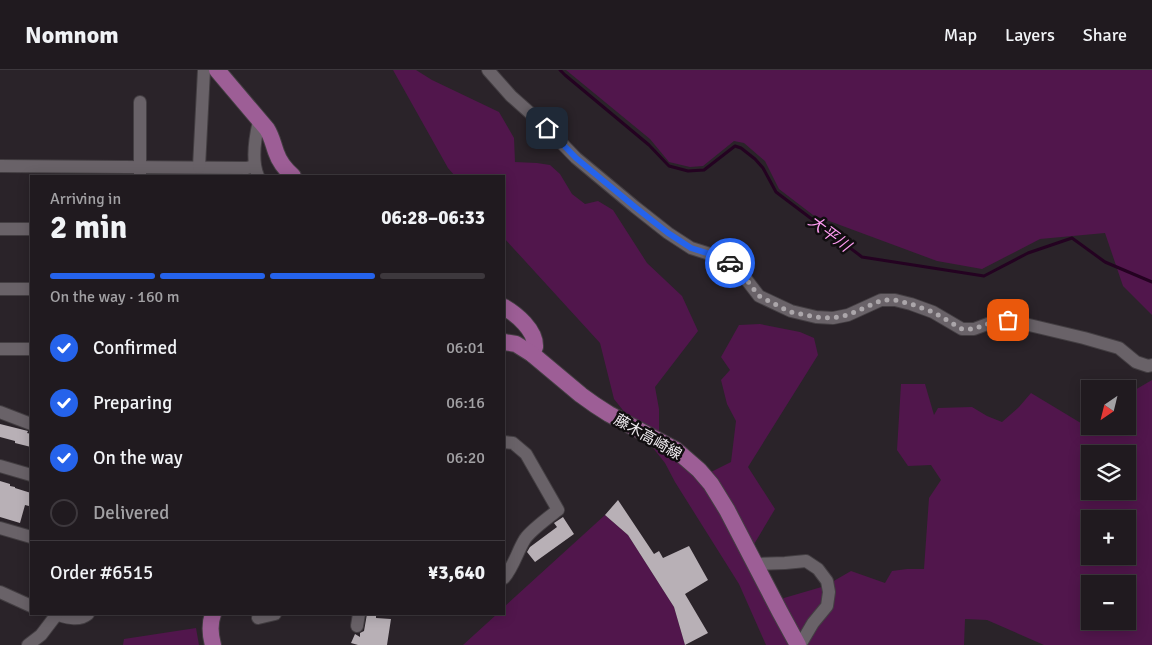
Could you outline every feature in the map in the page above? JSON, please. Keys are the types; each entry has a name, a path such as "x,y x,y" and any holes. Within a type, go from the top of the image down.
{"main road":[{"path":"216,70 271,135 277,154 292,175"},
{"path":"505,308 520,318 530,332 535,345 532,354"},
{"name":"藤木高崎線","path":"505,342 516,344 532,354 595,405 676,450 689,460 711,484 727,510 799,645"},
{"path":"213,615 210,626 213,645"}],"street":[{"path":"199,167 204,70"},
{"path":"488,70 511,96 547,128 576,158 635,207 691,248 713,255 729,263 739,270 759,296 790,312 833,318 848,315 882,300 895,300 933,312 962,329 974,329 990,323 1008,320 1119,348 1136,362 1148,366 1152,365"},
{"path":"139,172 140,102"},
{"path":"0,166 139,172 199,167 247,168 256,171 259,121"},
{"path":"0,229 30,229"},
{"path":"0,289 30,289"},
{"path":"0,350 30,349"},
{"path":"0,412 30,424"},
{"path":"505,442 513,443 524,451 558,510 526,537 511,569 505,577"},
{"path":"0,466 30,475"},
{"path":"0,528 30,533"},
{"path":"755,564 806,561 818,569 827,581 829,592 826,606 799,645"},
{"path":"0,592 30,606"},
{"path":"28,645 41,635 55,615"},
{"path":"60,615 80,618 87,615"},
{"path":"258,618 271,615"}],"shaded area":[{"path":"393,70 416,70 432,80 499,112 514,138 515,162 550,165 560,174 572,194 585,204 598,201 613,210 647,263 682,296 698,331 655,387 659,409 659,443 701,477 731,462 736,421 727,404 721,380 730,370 721,357 739,325 760,324 800,332 814,338 818,355 748,467 775,509 747,556 769,608 784,598 825,586 851,571 885,583 892,571 924,569 929,498 941,480 931,465 908,466 897,450 901,384 925,384 934,415 938,408 972,407 1002,422 1031,393 1081,423 1081,435 1136,435 1136,389 1152,380 1152,645 1044,645 987,620 965,619 964,645 766,645 739,584 665,463 614,399 600,343 505,239 505,175 454,175 448,168"},
{"path":"566,70 1152,70 1152,315 1123,286 1105,233 1040,239 982,269 937,261 813,215 779,189 765,161 744,143 734,141 703,166 690,167 669,162 650,139"},
{"path":"605,515 628,535 674,607 685,645 463,645 496,615 505,615 505,606"},
{"path":"196,628 199,645 123,645 124,639"}],"building":[{"path":"0,424 28,431 27,433 30,434 30,447 15,443 15,441 0,437"},
{"path":"0,481 30,493 30,505 25,505 20,523 0,517"},
{"path":"618,500 654,554 659,551 663,558 689,546 708,580 685,594 708,633 685,645 674,607 628,535 605,515"},
{"path":"563,517 574,534 535,562 527,552 530,547 557,527 554,523"},
{"path":"367,615 391,619 387,645 358,645 351,643 355,634 360,637 360,633 364,631"}],"waterway":[{"name":"大平川","path":"560,70 649,145 669,166 688,171 704,170 735,146 741,148 763,168 776,192 862,257 984,276 1028,253 1072,238 1105,262 1152,282"}],"way so far":[{"path":"730,263 739,270 759,296 790,312 833,318 848,315 882,300 895,300 933,312 962,329 974,329 990,323 1008,320"}],"route":[{"path":"547,128 576,158 668,233 691,248 730,263"}]}
